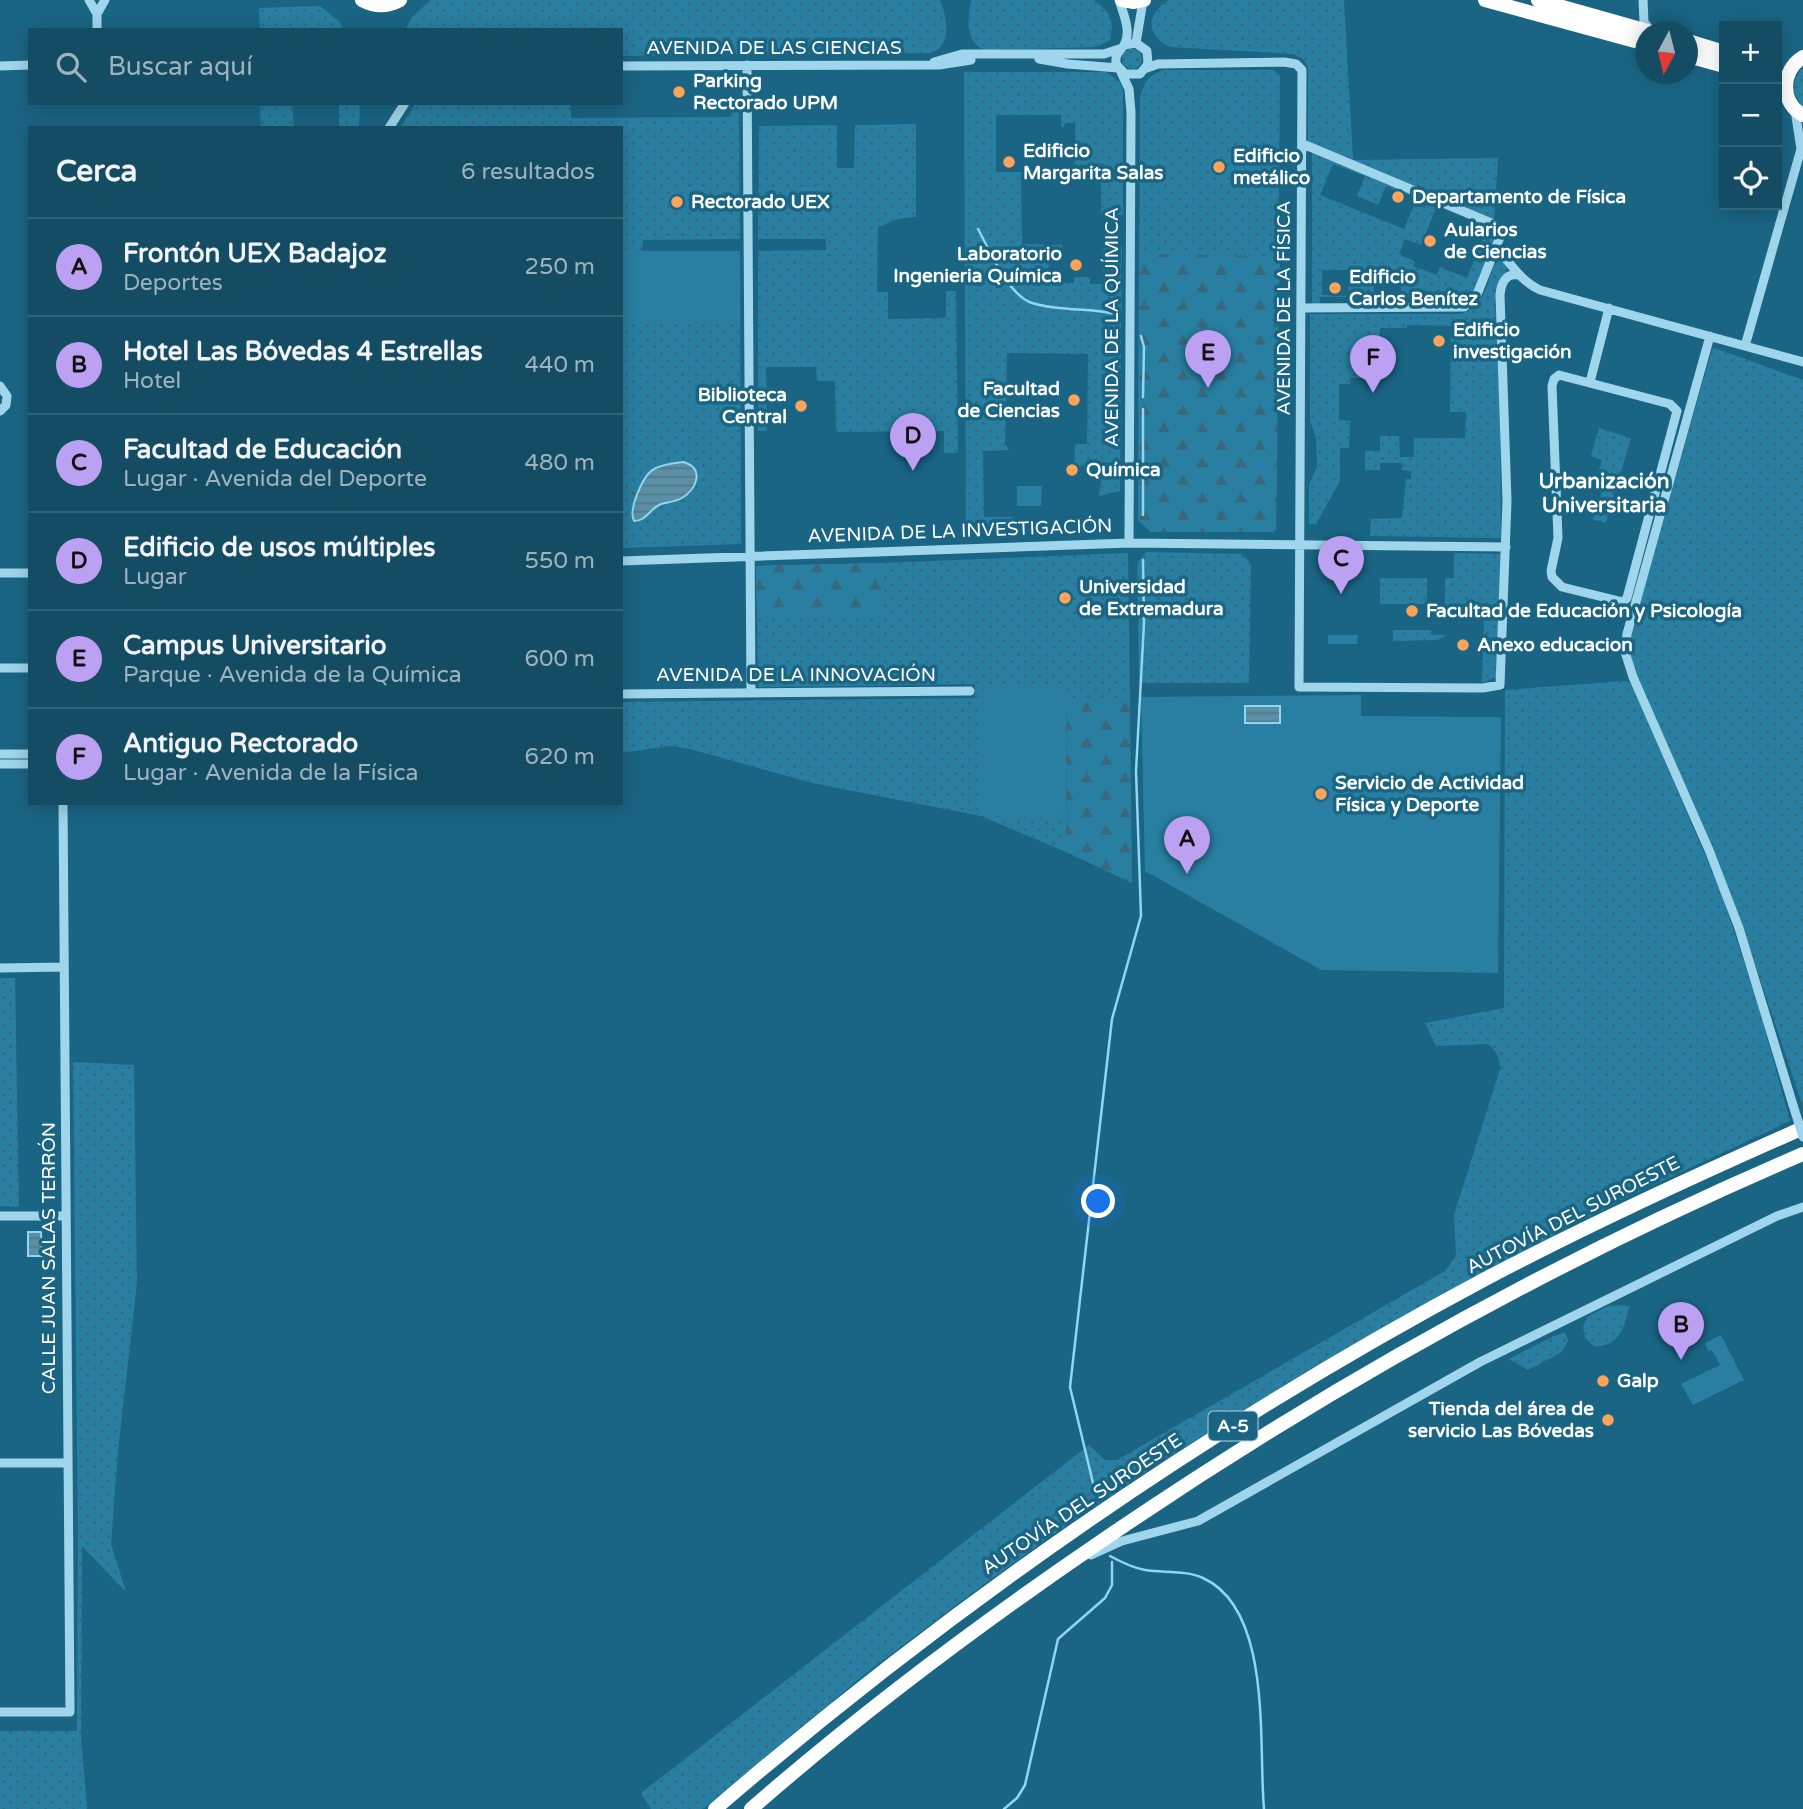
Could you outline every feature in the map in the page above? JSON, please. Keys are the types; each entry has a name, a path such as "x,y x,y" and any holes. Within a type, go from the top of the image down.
{"highway":[{"path":"362,0 383,6 400,0"},
{"path":"1120,0 1143,0"},
{"path":"1485,0 1635,41"},
{"path":"1538,0 1635,27"},
{"path":"1698,44 1719,50"},
{"path":"1698,59 1719,65"},
{"path":"1782,63 1800,60"},
{"path":"1790,102 1786,88 1788,75 1800,60"},
{"name":"AUTOVÍA DEL SUROESTE","path":"715,1809 844,1701 982,1595 1239,1422 1488,1278 1708,1170 1803,1128"},
{"name":"A-5","path":"751,1809 858,1719 928,1665 1060,1569 1245,1446 1412,1346 1496,1300 1723,1188 1803,1153"}],"street":[{"path":"89,0 97,14 97,28"},
{"path":"97,14 105,0"},
{"path":"1120,0 1126,20 1121,47 1116,57 1119,70 1130,76 1143,71 1148,55 1144,48 1136,43 1121,47"},
{"path":"1136,43 1143,0"},
{"path":"1643,0 1644,21"},
{"name":"AVENIDA DE LAS CIENCIAS","path":"926,64 952,53 1104,54 1121,47"},
{"path":"952,53 959,58 971,60"},
{"name":"AVENIDA DE LAS CIENCIAS","path":"623,66 956,64 971,60 1049,60 1119,70"},
{"name":"AVENIDA DE LA FÍSICA","path":"1143,71 1158,64 1284,62 1296,64 1303,73 1299,687 1483,688 1500,685 1506,547"},
{"path":"0,66 28,65"},
{"path":"747,65 751,693"},
{"name":"AVENIDA DE LA QUÍMICA","path":"1119,70 1129,89 1131,112 1129,542"},
{"name":"AVENIDA DE LA QUÍMICA","path":"1131,112 1143,71"},
{"path":"1745,346 1802,147 1790,102"},
{"path":"390,126 404,105"},
{"path":"1301,307 1464,307 1476,298 1496,248 1499,233 1491,223 1303,144"},
{"path":"1496,248 1518,275 1540,290 1803,362"},
{"path":"1506,547 1500,295 1504,279 1518,275"},
{"path":"1590,382 1609,308"},
{"path":"1710,336 1627,634 1625,652 1633,677 1710,850 1734,915 1803,1138"},
{"path":"1561,375 1590,382 1670,404 1677,411 1627,598 1621,602 1562,587 1555,582 1552,574 1558,538 1553,383 1555,378 1561,375"},
{"path":"0,386 8,396 6,405 0,411"},
{"name":"AVENIDA DE LA INVESTIGACIÓN","path":"623,561 1129,542 1506,547"},
{"path":"0,573 28,573"},
{"path":"0,668 28,668"},
{"name":"AVENIDA DE LA INNOVACIÓN","path":"623,694 970,691"},
{"path":"0,754 28,754"},
{"path":"0,764 28,764"},
{"name":"CALLE JUAN SALAS TERRÓN","path":"0,1712 70,1712 63,805"},
{"path":"0,968 64,967"},
{"path":"1060,1569 1122,1541 1198,1521 1496,1354 1777,1216 1803,1207"},
{"path":"0,1216 66,1216"},
{"path":"0,1463 68,1463"}],"green space":[{"path":"431,0 940,0 945,14 946,31 942,45 929,53 623,56 623,28 406,28 412,17"},
{"path":"971,0 1094,0 1110,17 1110,40 1096,47 985,50 974,41 969,29"},
{"path":"1169,0 1344,0 1353,160 1498,158 1494,223 1308,141 1308,67 1303,59 1293,54 1170,47 1162,42 1153,31 1153,18 1161,5"},
{"path":"320,6 340,22 342,28 260,28 259,8"},
{"path":"1132,49 1139,52 1142,59 1139,66 1132,69 1125,66 1122,59 1125,52"},
{"path":"1803,67 1803,107 1796,97 1794,87 1796,77"},
{"path":"1165,70 1274,70 1280,76 1276,529 1273,532 1151,532 1138,520 1140,98 1148,80"},
{"path":"964,72 1106,72 1120,82 1123,90 1123,215 1101,215 1101,171 1086,171 1086,165 1075,165 1072,151 1076,150 1075,123 1065,123 1064,127 1061,127 1061,115 996,115 996,172 1021,172 1022,244 1062,245 1062,252 1049,253 1048,276 1062,277 1063,283 1074,283 1074,277 1090,277 1090,284 1103,284 1103,246 1122,246 1120,491 1099,496 1102,474 1097,474 1094,465 1074,467 1075,444 1087,444 1088,354 1007,353 1005,443 1009,450 983,451 984,517 1014,517 1014,528 966,529"},
{"path":"339,105 360,105 359,126 339,126"},
{"path":"415,105 571,105 571,118 730,117 731,111 739,112 740,239 643,240 642,251 740,251 741,544 623,548 623,126 401,126"},
{"path":"260,106 292,106 294,126 261,126"},
{"path":"916,124 916,217 898,219 878,227 877,292 888,292 888,319 946,318 946,291 956,291 958,453 944,453 944,431 836,432 835,381 817,381 816,367 766,367 767,431 758,431 758,251 826,250 826,239 758,239 759,126 837,125 837,168 854,168 855,125"},
{"path":"1312,153 1490,227 1494,231 1496,239 1473,298 1463,304 1409,305 1411,297 1320,297 1320,305 1312,304","holes":["1333,164 1365,176 1357,196 1378,205 1386,186 1417,198 1404,229 1320,195","1437,206 1488,227 1467,278 1440,267 1437,275 1413,266 1414,261 1399,254 1405,239 1421,245","1322,270 1400,270 1401,296 1374,296 1374,281 1349,281 1348,296 1322,295"]},
{"path":"623,251 740,251 740,320 623,320"},
{"path":"1139,254 1280,256 1276,529 1273,532 1151,532 1138,520"},
{"path":"1499,261 1505,262 1507,267 1500,278 1495,303 1500,404 1501,538 1370,536 1371,519 1402,518 1406,479 1411,479 1411,471 1402,470 1402,463 1380,463 1380,470 1365,470 1365,451 1380,451 1380,436 1399,436 1400,457 1414,457 1414,438 1465,438 1466,412 1450,412 1451,326 1407,325 1407,328 1380,328 1379,356 1366,356 1366,378 1350,378 1350,384 1339,384 1339,420 1350,421 1349,448 1340,448 1340,481 1316,524 1309,524 1309,485 1317,467 1316,438 1310,421 1310,314 1459,314 1479,302 1494,265"},
{"path":"1715,348 1803,380 1803,1107 1714,850 1630,654 1632,630 1712,350"},
{"path":"1599,428 1631,438 1606,523 1593,520 1604,485 1595,482 1602,460 1591,456"},
{"path":"1017,486 1042,486 1041,506 1017,506"},
{"path":"1146,552 1241,554 1251,563 1249,683 1139,683 1137,563"},
{"path":"1128,553 1130,699 1067,699 1066,852 981,816 812,783 690,749 670,746 623,753 623,702 975,698 975,684 758,687 756,566"},
{"path":"1454,553 1501,554 1496,677 1482,683 1484,618 1445,617 1445,578 1454,578"},
{"path":"882,563 883,614 757,615 756,566"},
{"path":"1380,578 1427,578 1427,604 1380,604"},
{"path":"1393,630 1431,630 1432,635 1447,635 1438,640 1393,641"},
{"path":"1328,635 1358,635 1357,644 1328,644"},
{"path":"1625,681 1632,684 1722,895 1759,1008 1790,1121 1632,1195 1481,1273 1315,1366 1156,1465 1048,1538 865,1674 703,1809 651,1809 641,1793 1089,1445 1105,1460 1117,1460 1445,1271 1456,1256 1454,1215 1500,1065 1497,1055 1488,1044 1436,1046 1425,1023 1504,1008 1505,690"},
{"path":"983,684 1064,684 1061,817 981,816"},
{"name":"Servicio de Actividad Física y Deporte","path":"1361,695 1361,716 1501,717 1498,973 1321,970 1145,871 1141,697"},
{"path":"1067,699 1130,699 1132,883 1066,852"},
{"path":"0,978 15,978 19,1207 0,1206"},
{"path":"73,1062 134,1065 137,1283 118,1451 111,1544 126,1592 82,1546 81,1737 87,1809 0,1809 0,1731 77,1731 78,1538"},
{"path":"1630,1305 1620,1333 1611,1342 1595,1347 1585,1338 1583,1327 1587,1317 1608,1306"},
{"path":"1565,1332 1568,1341 1562,1352 1528,1370 1509,1359 1556,1335"},
{"path":"1721,1335 1744,1380 1693,1405 1681,1384 1720,1365 1705,1343"}],"shaded area":[{"path":"683,462 690,465 696,474 692,489 682,498 661,504 642,519 634,521 634,502 647,475 658,467"},
{"path":"1245,706 1280,706 1280,723 1245,723"},
{"path":"28,1232 41,1232 42,1256 28,1256"}],"waterway":[{"path":"978,229 1000,271 1023,298 1046,306 1119,315"},
{"path":"1141,336 1144,347 1143,397"},
{"path":"1143,409 1143,515"},
{"path":"1093,1483 1070,1387 1112,1019 1141,916 1136,771 1144,623 1143,560"},
{"path":"1110,1556 1141,1569 1203,1578 1225,1594 1241,1618 1258,1681 1264,1809"},
{"path":"1004,1809 1017,1798 1025,1785 1058,1639 1105,1598 1112,1585 1112,1562"}],"place":[{"name":"Parking Rectorado UPM","path":"679,92"},
{"name":"Edificio Margarita Salas","path":"1009,162"},
{"name":"Edificio metálico","path":"1219,167"},
{"name":"Departamento de Física","path":"1398,197"},
{"name":"Rectorado UEX","path":"677,202"},
{"name":"Aularios de Ciencias","path":"1430,241"},
{"name":"Laboratorio Ingenieria Química","path":"1076,265"},
{"name":"Edificio Carlos Benítez","path":"1335,288"},
{"name":"Edificio investigación","path":"1439,341"},
{"name":"Campus Universitario","path":"1208,388"},
{"name":"Antiguo Rectorado","path":"1373,393"},
{"name":"Facultad de Ciencias","path":"1074,400"},
{"name":"Biblioteca Central","path":"801,406"},
{"name":"Química","path":"1072,470"},
{"name":"Edificio de usos múltiples","path":"913,471"},
{"name":"Facultad de Educación","path":"1341,594"},
{"name":"Universidad de Extremadura","path":"1065,598"},
{"name":"Facultad de Educación y Psicología","path":"1412,611"},
{"name":"Anexo educacion","path":"1463,645"},
{"name":"Servicio de Actividad Física y Deporte","path":"1321,794"},
{"name":"Frontón UEX Badajoz","path":"1187,874"},
{"name":"Hotel Las Bóvedas 4 Estrellas","path":"1681,1360"},
{"name":"Galp","path":"1603,1381"},
{"name":"Tienda del área de servicio Las Bóvedas","path":"1608,1420"}],"district":[{"name":"Urbanización Universitaria","path":"1604,493"}]}
